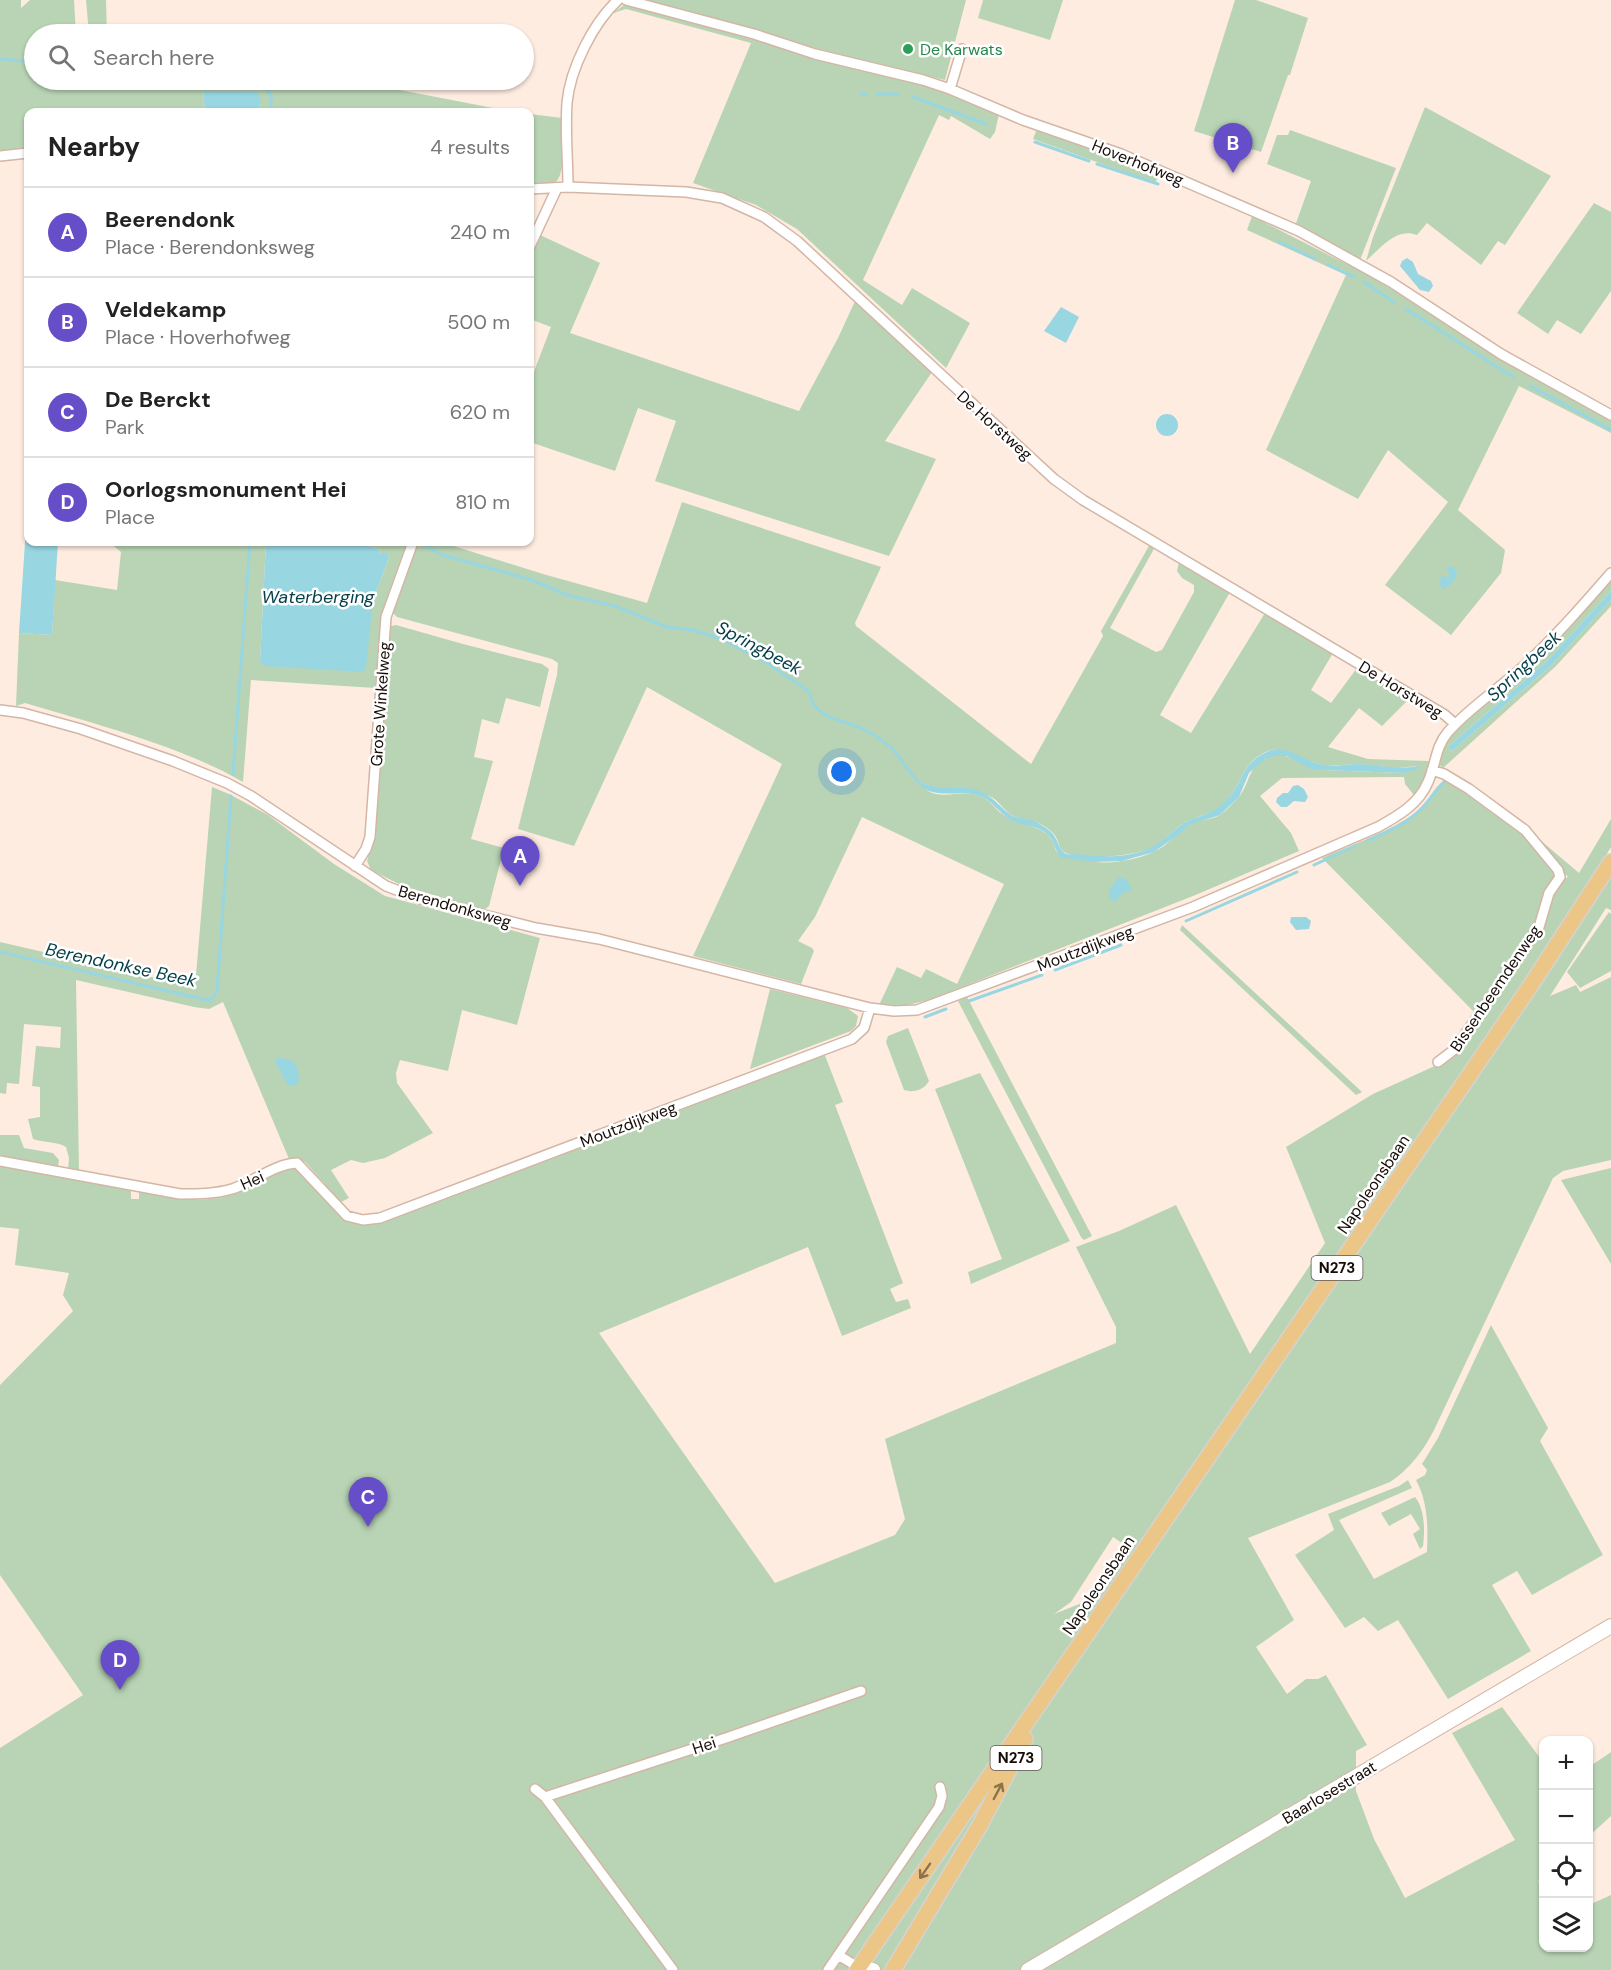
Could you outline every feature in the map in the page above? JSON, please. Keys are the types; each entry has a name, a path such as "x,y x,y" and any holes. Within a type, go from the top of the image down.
{"main road":[{"name":"Napoleonsbaan","path":"862,1969 958,1823 1529,988 1611,862"},
{"name":"Napoleonsbaan","path":"893,1970 970,1842 1060,1673"}],"street":[{"path":"568,188 567,103 571,79 588,40 607,10 618,0"},
{"name":"Hoverhofweg","path":"626,0 754,34 815,54 870,66 950,89 1023,120 1121,154 1299,231 1391,282 1501,354 1611,415"},
{"path":"950,89 962,49"},
{"path":"0,156 24,153"},
{"path":"534,237 557,188"},
{"name":"De Horstweg","path":"534,189 686,192 722,198 764,217 797,242 1054,479 1083,500 1445,715 1455,724"},
{"name":"Grote Winkelweg","path":"355,866 366,849 370,837 386,617 412,546"},
{"name":"Moutzdijkweg","path":"475,1184 852,1039 864,1028 870,1008 894,1011 916,1010 1193,907 1378,827 1413,805 1423,793 1440,745 1455,724 1526,664 1611,573"},
{"name":"Berendonksweg","path":"0,710 23,713 81,729 173,761 227,783 251,796 386,886 420,899 536,928 599,939 870,1008"},
{"name":"Bissenbeemdenweg","path":"1432,771 1444,774 1469,789 1525,830 1558,870 1560,877 1549,893 1539,927 1455,1049 1438,1062"},
{"name":"Hei","path":"0,1161 180,1194 210,1194 232,1189 285,1163 297,1163 346,1216 363,1220 380,1218 475,1184"},
{"name":"Baarlosestraat","path":"1028,1970 1611,1626"},
{"name":"Hei","path":"545,1797 861,1692"},
{"path":"828,1970 939,1807 942,1796 940,1787"},
{"path":"535,1789 545,1797 673,1970"},
{"path":"838,1955 862,1969"}],"green space":[{"path":"0,0 21,0 21,8 30,0 74,0 75,24 24,24 24,90 400,90 493,108 258,108 261,104 203,91 205,108 24,108 24,148 0,151"},
{"path":"86,0 106,0 107,24 88,24"},
{"path":"645,0 966,0 945,80 818,49 756,29"},
{"path":"983,0 1063,0 1050,40 978,18"},
{"path":"1235,0 1256,0 1308,18 1290,75 1288,75 1261,152 1194,131"},
{"path":"627,3 753,37 814,59 922,84 999,114 995,132 990,139 951,116 949,120 939,115 863,280 902,305 912,288 970,323 946,368 797,229 756,205 693,183 751,43 626,9 613,13"},
{"path":"1425,107 1551,176 1505,245 1498,241 1481,265 1427,223 1417,235 1402,234 1389,240 1366,261 1373,237"},
{"path":"534,114 562,118 561,172 554,183 534,185"},
{"path":"1037,129 1159,176 1155,183 1033,139"},
{"path":"1290,130 1396,168 1360,260 1295,226 1311,181 1267,164 1277,135 1288,135"},
{"path":"1594,203 1611,212 1611,291 1581,334 1557,320 1548,334 1517,313"},
{"path":"1252,216 1370,276 1611,421 1611,433 1519,386 1458,510 1505,550 1501,573 1451,635 1385,585 1448,502 1388,450 1358,499 1266,450 1346,275 1247,230"},
{"path":"540,235 600,263 570,333 799,411 856,299 932,372 885,441 936,459 889,556 655,481 676,421 638,408 615,471 534,443 534,371 551,327 534,321 534,249"},
{"path":"682,502 881,567 855,623 856,626 1031,764 1103,636 1101,631 1150,544 1155,547 1110,628 1156,652 1162,650 1194,592 1194,585 1182,578 1177,571 1179,562 1230,592 1160,715 1191,733 1265,613 1333,653 1311,690 1331,703 1357,668 1409,699 1382,726 1359,708 1328,747 1368,759 1429,761 1425,778 1414,795 1405,784 1404,777 1282,778 1260,796 1291,833 1299,851 1193,896 929,1000 907,1005 879,1005 897,967 921,978 926,969 957,984 1004,884 862,817 815,917 798,941 814,951 801,984 693,956 782,764 647,687 574,846 518,829 557,675 558,663 552,659 397,617 393,613 394,604 415,546 454,546 647,603","holes":["1275,749 1325,766 1357,764 1397,768 1418,766 1404,773 1321,770 1287,756 1273,756 1254,768 1241,794 1220,815 1189,825 1154,852 1138,858 1112,862 1094,862 1064,856 1056,851 1053,842 1043,831 1012,820 984,798 974,794 934,794 918,781 944,789 989,796 1013,816 1034,821 1046,827 1054,834 1064,852 1095,857 1133,853 1151,848 1184,823 1217,809 1235,789 1249,765 1263,753"]},
{"path":"114,546 266,546 260,662 370,617 373,600 389,557 368,546 406,546 383,609 375,688 251,680 243,782 193,757 137,737 25,703 16,706 19,633 52,635 55,580 117,590 121,552"},
{"path":"1611,580 1611,591 1547,661 1449,746 1449,749 1452,751 1552,665 1611,600 1611,606 1556,666 1443,768 1439,764 1441,753 1448,739 1458,727 1541,657"},
{"path":"396,625 542,664 549,669 540,707 506,698 499,724 482,719 474,757 493,761 471,839 504,848 489,906 484,910 403,886 371,870 367,861 374,838 388,633 391,626"},
{"path":"1445,780 1459,786 1523,832 1557,875 1537,926 1476,1014 1322,858 1407,818 1422,807"},
{"path":"212,787 268,815 334,864 385,896 540,938 517,1025 462,1010 448,1071 400,1060 396,1073 397,1083 433,1133 385,1158 363,1163 351,1160 331,1170 349,1198 341,1202 305,1162 289,1159 223,1002 209,1009 194,1007 76,980 79,1172 68,1170 69,1158 66,1147 33,1139 28,1119 40,1117 40,1087 32,1086 36,1046 60,1048 61,1027 24,1024 19,1084 7,1083 6,1094 0,1093 0,942 195,987"},
{"path":"1611,819 1611,847 1582,896 1120,1577 1611,867 1611,910 1606,908 1550,996 1576,985 1580,992 1611,977 1611,1160 1563,1171 1553,1178 1434,1430 1410,1465 1390,1482 1248,1538 1294,1620 1256,1647 1287,1694 1306,1679 1318,1679 1326,1675 1367,1745 1356,1751 1356,1791 1374,1839 1405,1898 1515,1840 1452,1733 1502,1707 1539,1757 1539,1952 1593,1952 1593,1903 1611,1895 1611,1970 0,1970 0,1748 83,1695 0,1575 0,1385 73,1311 63,1295 69,1273 15,1265 19,1229 0,1227 0,1166 131,1189 131,1199 139,1199 139,1191 175,1197 213,1199 236,1193 272,1173 294,1165 343,1215 370,1216 474,1183 824,1053 843,1102 835,1105 903,1283 890,1289 896,1302 908,1299 911,1308 842,1336 808,1247 599,1333 775,1583 895,1535 905,1519 885,1439 1116,1343 1116,1327 1076,1247 1119,1231 1176,1205 1250,1354 1325,1243 1286,1147 1373,1094 1448,1060 1541,928 1551,894 1559,882 1568,877 1526,828 1579,873","holes":["1113,1537 1122,1543 1082,1603 1054,1614 1071,1602"]},
{"path":"1609,912 1611,914 1611,971 1580,988 1567,972"},
{"path":"1182,925 1362,1092 1356,1095 1180,930"},
{"path":"770,989 847,1008 858,1016 856,1026 851,1031 750,1069"},
{"path":"967,997 1092,1236 1084,1240 1081,1237 958,1001"},
{"path":"908,1028 929,1081 922,1089 915,1091 904,1090 886,1042 888,1036"},
{"path":"980,1073 1070,1241 971,1284 968,1272 1002,1259 935,1089"},
{"path":"0,1135 19,1135 24,1148 53,1153 59,1160 58,1168 0,1157"},
{"path":"1611,1168 1611,1264 1561,1180"},
{"path":"1491,1325 1548,1428 1540,1441 1603,1555 1532,1595 1517,1571 1492,1585 1531,1651 1448,1699 1398,1620 1378,1631 1364,1617 1345,1628 1295,1555 1334,1530 1328,1514 1399,1486 1408,1480 1412,1488 1339,1520 1374,1579 1427,1552 1425,1506 1416,1480 1425,1475 1427,1470 1422,1464 1438,1438"},
{"path":"1415,1497 1424,1520 1423,1546 1420,1549 1413,1534 1420,1529 1411,1514 1389,1526 1381,1513"},
{"path":"1611,1752 1611,1816 1593,1832 1593,1790 1593,1764"}],"water":[{"path":"203,91 258,92 261,104 258,108 205,108"},
{"path":"1407,258 1413,262 1418,274 1431,281 1433,286 1429,292 1420,290 1400,266"},
{"path":"1061,307 1079,317 1066,343 1044,331"},
{"path":"1163,414 1171,414 1178,421 1178,429 1171,436 1163,436 1156,429 1156,421"},
{"path":"25,546 58,546 52,635 19,633"},
{"name":"Waterberging","path":"266,546 368,546 379,550 380,554 386,553 389,557 373,600 366,668 363,672 265,666 260,662"},
{"path":"1452,566 1457,576 1444,589 1440,586 1441,575 1448,578 1450,575 1446,568"},
{"path":"1611,591 1611,600 1552,665 1452,751 1449,749 1449,746 1547,661"},
{"path":"1275,749 1292,752 1324,765 1357,764 1418,766 1420,768 1404,773 1321,770 1311,769 1287,756 1275,756 1265,759 1249,773 1239,797 1220,815 1189,825 1154,852 1122,861 1094,862 1060,857 1051,838 1044,832 1011,820 982,797 969,794 936,793 922,787 917,780 935,787 966,788 982,792 1011,815 1032,820 1045,827 1064,853 1114,856 1133,854 1152,847 1184,823 1213,810 1227,800 1247,767 1254,760"},
{"path":"1298,785 1304,789 1308,797 1305,802 1294,801 1287,807 1281,807 1276,802 1283,793 1288,793 1293,786"},
{"path":"1118,878 1124,878 1130,884 1131,891 1122,893 1115,902 1109,898 1110,889"},
{"path":"1291,917 1306,917 1311,921 1309,929 1296,930 1290,922"},
{"path":"277,1058 288,1059 297,1066 299,1081 295,1085 288,1085 275,1062"}],"waterway":[{"name":"Springbeek","path":"0,59 24,61"},
{"name":"Springbeek","path":"267,90 271,96 271,108"},
{"path":"861,94 867,94"},
{"path":"877,94 898,94"},
{"path":"913,97 986,124"},
{"path":"1035,142 1089,161"},
{"path":"1097,164 1158,184"},
{"path":"1279,242 1315,259"},
{"path":"1328,265 1354,277"},
{"path":"1364,282 1394,302"},
{"path":"1406,309 1513,377"},
{"path":"1530,386 1611,430"},
{"name":"Berendonkse Beek","path":"233,774 250,546"},
{"name":"Springbeek","path":"426,546 442,555 532,580 567,595 615,606 667,627 693,630 721,639 764,661 810,692 812,701 822,713 863,729 881,739 919,782"},
{"path":"1368,840 1410,819 1444,782"},
{"name":"Berendonkse Beek","path":"0,952 207,1000 212,999 217,991 231,796"},
{"path":"1314,865 1355,846"},
{"path":"1186,921 1297,872"},
{"path":"1055,970 1121,945"},
{"path":"969,1001 1042,975"},
{"path":"925,1017 946,1009"}],"place":[{"name":"De Karwats","path":"908,49"},
{"name":"Veldekamp","path":"1233,173"},
{"name":"Beerendonk","path":"520,886"},
{"name":"De Berckt","path":"368,1527"},
{"name":"Oorlogsmonument Hei","path":"120,1690"}]}
